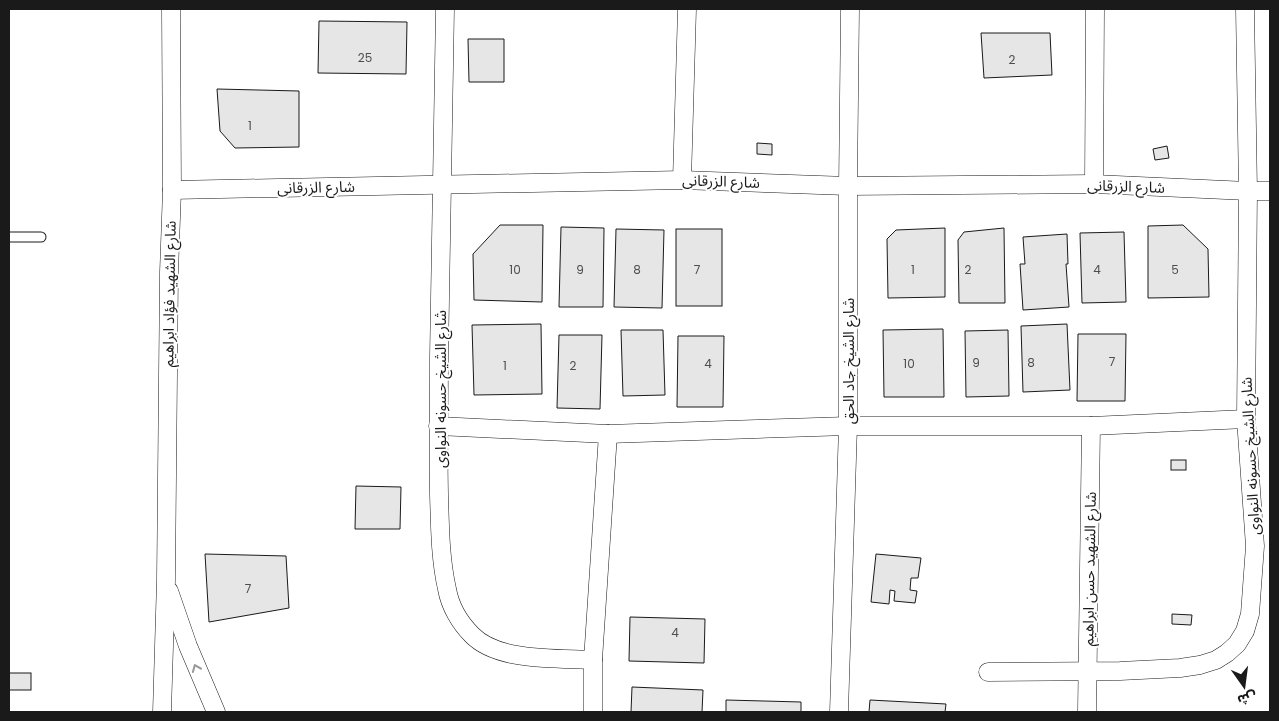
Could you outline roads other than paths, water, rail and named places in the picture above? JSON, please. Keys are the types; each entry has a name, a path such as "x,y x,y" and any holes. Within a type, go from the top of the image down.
{"street":[{"name":"شارع الشهيد فؤاد ابراهيم","path":"162,712 166,580 168,289 172,190 171,9"},
{"name":"شارع الشيخ حسونه النواوى","path":"445,9 438,426 440,539 446,588 450,603 456,614 473,636 487,646 502,652 521,656 593,660"},
{"path":"682,180 687,9"},
{"name":"شارع الشيخ جاد الحق","path":"839,712 848,426 850,9"},
{"path":"1094,184 1095,9"},
{"name":"شارع الشيخ حسونه النواوى","path":"988,672 1087,672 1180,668 1200,665 1216,660 1227,653 1237,644 1245,631 1250,614 1255,546 1246,419 1248,191 1245,9"},
{"name":"شارع الزرقانى","path":"172,190 682,180 848,186 1094,184 1270,191"},
{"path":"438,426 608,434 848,426 1091,426 1246,419"},
{"name":"شارع الشهيد حسن ابراهيم","path":"1087,712 1091,426"},
{"path":"592,712 593,660 608,434"},
{"name":"شارع الشهيد فؤاد ابراهيم","path":"166,580 188,646 216,712"}],"lane":[{"path":"9,237 41,237"}]}
